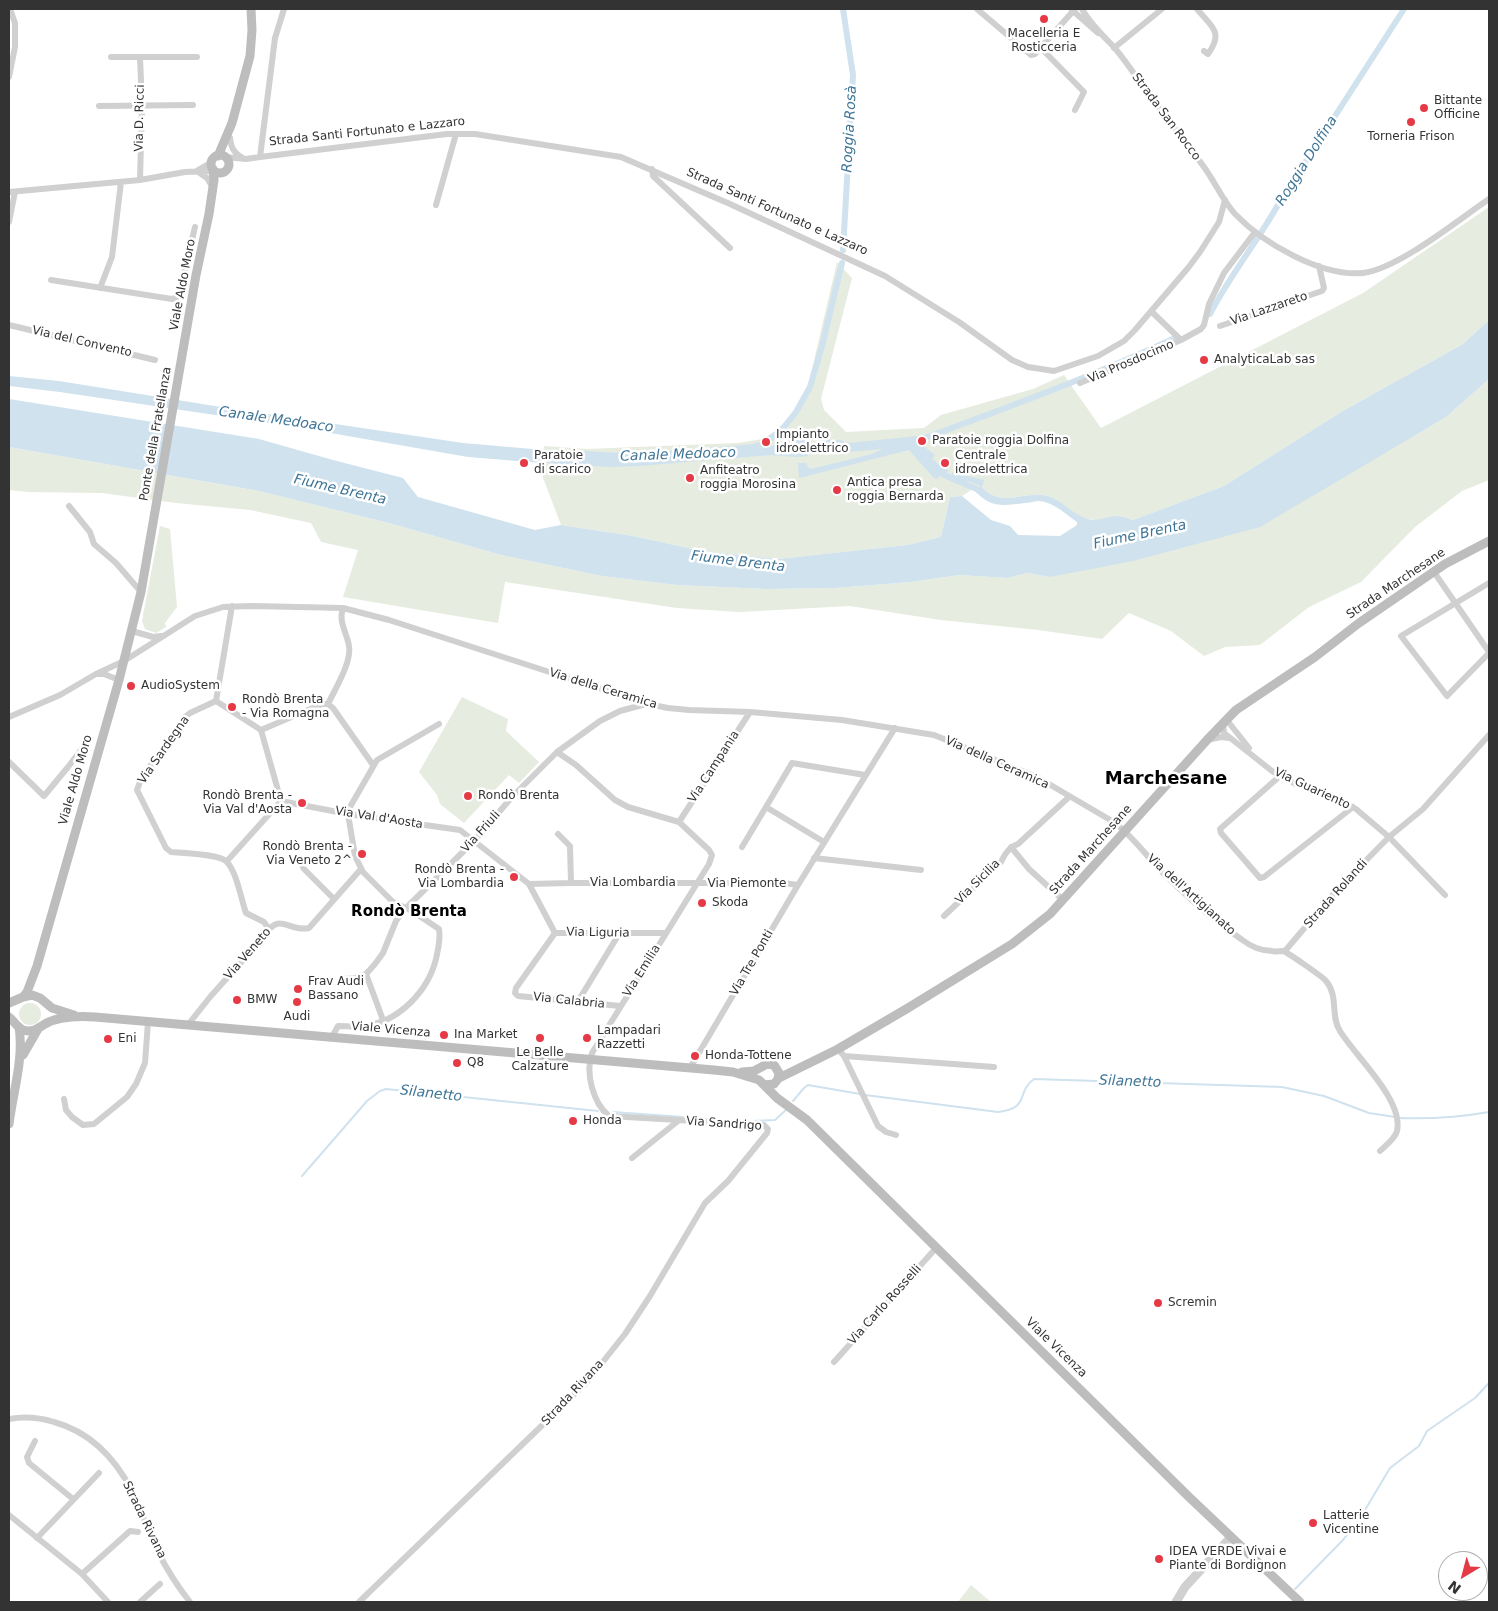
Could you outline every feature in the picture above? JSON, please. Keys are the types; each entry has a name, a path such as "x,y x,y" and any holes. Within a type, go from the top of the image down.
{"main road":[{"name":"Viale Aldo Moro","path":"182,360 213,188 250,56 252,9"},
{"name":"Viale Aldo Moro","path":"220,161 230,138 232,122"},
{"name":"Strada Santi Fortunato e Lazzaro","path":"220,161 218,173 223,172"},
{"name":"Viale Aldo Moro","path":"209,214 215,201 223,172"},
{"name":"Ponte della Fratellanza","path":"156,513 182,360"},
{"name":"Viale Aldo Moro","path":"16,1000 27,992 34,976 132,632 156,513"},
{"name":"Strada Marchesane","path":"778,1076 841,1052 1012,944 1050,914 1236,710 1315,657 1359,623 1434,572 1489,541"},
{"path":"20,1060 48,1014 34,976"},
{"name":"Viale Vicenza","path":"16,1000 32,995 57,1010 76,1016 590,1058 734,1073 750,1072 769,1064 778,1076 779,1093 796,1111"},
{"path":"9,1124 21,1048 12,1010 16,1000"},
{"name":"Viale Vicenza","path":"14,1022 28,1031 76,1016"},
{"path":"760,1068 758,1074 762,1082 770,1086 778,1076"},
{"name":"Viale Vicenza","path":"734,1073 762,1082 777,1098 807,1120 1300,1602"}],"street":[{"path":"9,77 16,24 10,9"},
{"path":"260,157 275,38 284,9"},
{"path":"977,9 1031,55 1035,54 1073,10"},
{"name":"Strada San Rocco","path":"1082,9 1199,160 1225,200"},
{"path":"1114,48 1162,9"},
{"path":"1197,9 1216,33 1214,46 1208,54 1204,51"},
{"name":"Strada San Rocco","path":"1073,10 1104,37"},
{"path":"1040,48 1084,92 1075,110"},
{"path":"111,57 197,57"},
{"name":"Via D. Ricci","path":"140,57 142,105 140,180"},
{"path":"99,106 193,105"},
{"path":"436,205 456,134"},
{"name":"Strada Santi Fortunato e Lazzaro","path":"12,192 140,180 197,171 209,171 220,161 456,134 475,134 614,155 652,169 885,276 958,322 1012,360 1028,367 1054,371 1098,356 1124,341 1152,312 1188,268 1219,222 1232,209"},
{"path":"230,138 231,147 243,159"},
{"path":"652,169 653,176 730,248"},
{"path":"197,171 207,178 213,188"},
{"path":"100,288 112,257 121,182"},
{"path":"9,222 12,192"},
{"path":"1225,200 1257,233 1290,254 1319,266 1361,273 1377,270 1397,260 1489,199"},
{"name":"Strada Santi Fortunato e Lazzaro","path":"1219,222 1225,200"},
{"path":"52,280 172,299 177,297 180,292 194,227"},
{"name":"Via Prosdocimo","path":"1080,383 1181,340 1201,329 1204,325 1209,304 1224,273 1257,233"},
{"name":"Via Lazzareto","path":"1220,326 1322,291 1324,288 1319,266"},
{"name":"Via Prosdocimo","path":"1152,312 1181,340"},
{"name":"Via del Convento","path":"9,325 155,360"},
{"path":"69,506 90,532 94,544 116,563 141,592"},
{"path":"1434,572 1455,603 1489,652 1447,696 1401,636 1455,603 1489,583"},
{"path":"232,606 216,701 261,730 281,801 227,861 233,871 246,913 264,922 269,928"},
{"name":"Via della Ceramica","path":"9,716 60,695 96,674 124,661 195,616 232,606 343,608 389,620 648,704 689,710 750,712 842,720 934,735 1037,777 1116,824 1124,831"},
{"path":"328,704 341,677 349,654 349,645 342,623 343,608"},
{"path":"132,632 153,637 162,636"},
{"path":"96,674 104,674 119,680"},
{"name":"Via Sardegna","path":"216,701 190,712 184,718 141,779 137,790 166,848 171,852 218,858 227,861"},
{"path":"261,730 322,704 328,704 374,765"},
{"name":"Via Friuli","path":"366,974 382,953 396,922 405,908 474,841 512,797 557,752 600,720 620,710 648,704"},
{"name":"Via Campania","path":"679,822 750,712"},
{"name":"Via Guariento","path":"1225,721 1224,733 1259,761 1296,784 1329,794 1353,807 1389,837"},
{"name":"Via Guariento","path":"1225,721 1259,761"},
{"path":"332,1037 338,1026 366,1026 393,1016 417,997 433,968 440,940 439,929 412,911 394,902 361,869 355,856 348,814 350,807 377,760 439,724"},
{"name":"Via Tre Ponti","path":"690,1068 814,858 895,728"},
{"name":"Strada Rolandi","path":"1284,951 1335,892 1389,837 1423,809 1489,735"},
{"path":"1207,740 1221,737 1233,739"},
{"path":"9,762 44,796 84,746"},
{"path":"557,752 576,765 615,800 648,814 679,822"},
{"path":"742,846 792,763 865,775"},
{"path":"1280,775 1220,829 1221,833 1260,878 1264,877 1353,807"},
{"name":"Via Sicilia","path":"944,916 1001,862 1004,854 1011,847 1018,844 1069,797"},
{"name":"Via Val d'Aosta","path":"281,801 348,814 460,830 474,841"},
{"path":"766,807 824,842"},
{"name":"Via Emilia","path":"590,1058 597,1043 712,855 679,822"},
{"name":"Via dell'Artigianato","path":"1124,831 1170,879 1218,922 1256,949 1269,952 1284,951"},
{"path":"558,834 570,846 570,883"},
{"path":"1389,837 1445,895"},
{"path":"474,841 529,884"},
{"name":"Via Sicilia","path":"1011,847 1029,869 1063,900"},
{"path":"814,858 921,870"},
{"path":"300,861 304,869 334,899"},
{"name":"Via Veneto","path":"187,1026 210,996 263,938 269,928 277,923 285,923 303,929 309,928 361,869"},
{"name":"Via Piemonte","path":"696,884 784,883 798,885"},
{"name":"Via Lombardia","path":"529,884 696,884"},
{"name":"Via Liguria","path":"529,884 555,933 665,933"},
{"name":"Via Calabria","path":"555,933 516,988 515,993 518,996 620,1006"},
{"path":"577,1003 619,934"},
{"path":"1284,951 1326,981 1335,998 1335,1016 1339,1030 1373,1073 1390,1100 1396,1117 1397,1131 1380,1151"},
{"path":"343,979 355,978 366,974 383,1020"},
{"path":"64,1099 66,1110 83,1125 94,1124 127,1096 136,1084 144,1063 148,1022"},
{"path":"841,1052 994,1066"},
{"path":"841,1052 878,1126 886,1132 896,1135"},
{"name":"Via Sandrigo","path":"590,1058 589,1071 592,1086 600,1104 609,1116 764,1125 768,1129"},
{"name":"Via Sandrigo","path":"632,1158 678,1121"},
{"name":"Strada Rivana","path":"359,1602 586,1383 625,1334 650,1296 705,1203 728,1181 768,1129"},
{"name":"Via Carlo Rosselli","path":"834,1362 936,1248"},
{"name":"Strada Rivana","path":"9,1419 22,1416 36,1417 62,1424 86,1435 101,1447 131,1490 157,1550 190,1602"},
{"path":"35,1442 27,1457 29,1463 73,1499"},
{"path":"37,1538 99,1474"},
{"path":"9,1515 82,1574 108,1602"},
{"path":"82,1574 130,1531 138,1532"},
{"path":"1176,1602 1185,1587 1231,1536"},
{"path":"140,1602 160,1584"}],"shaded area":[{"path":"1489,207 1489,320 1463,344 1341,412 1224,486 1133,520 1118,516 1101,520 1083,518 1048,496 997,497 982,487 973,489 962,496 950,497 941,537 907,545 778,559 702,551 633,536 561,525 539,467 542,464 544,446 587,449 738,443 762,439 777,430 793,413 808,386 837,262 852,278 821,399 824,410 846,432 924,428 941,415 1033,389 1064,375 1101,428 1363,293"},
{"path":"1489,379 1489,480 1462,491 1415,527 1361,582 1309,607 1260,645 1225,647 1204,656 1171,631 1129,613 1102,639 941,620 850,606 739,612 677,608 505,582 498,623 343,597 358,550 321,542 311,523 250,510 102,493 9,490 9,447 259,491 389,523 501,555 602,576 677,585 766,589 835,588 911,582 959,575 1008,578 1027,573 1050,577 1362,466 1446,417"},
{"path":"160,526 170,529 177,607 165,623 166,627 156,633 145,629 142,621"},
{"path":"462,697 508,719 506,731 539,762 519,783 509,775 464,823 440,804 437,795 419,772"},
{"path":"30,1003 38,1006 41,1014 38,1022 30,1025 22,1022 19,1014 22,1006"},
{"path":"971,1585 991,1602 958,1602"}],"water":[{"name":"Fiume Brenta","path":"1489,320 1489,379 1446,417 1260,527 1133,561 1050,577 1027,573 1008,578 959,575 911,582 835,588 766,589 677,585 602,576 501,555 389,523 259,491 9,447 9,399 259,439 403,478 418,497 535,530 561,525 633,536 702,551 778,559 907,545 941,537 950,497 962,496 991,520 1010,526 1018,535 1060,536 1077,525 1077,522 1060,509 1040,501 1009,505 991,503 973,489 981,486 967,481 959,483 950,477 955,468 967,476 984,480 982,487 997,497 1048,496 1058,500 1080,516 1089,519 1097,520 1118,516 1133,520 1224,486 1341,412 1463,344"},
{"name":"Canale Medoaco","path":"9,376 59,381 463,443 544,450 542,463 468,457 296,427 9,386"},
{"path":"917,436 922,445 935,455 932,459 948,471 946,474 936,479 909,450 799,478 798,463 806,463 811,469 872,454 883,449 824,454 822,440 840,440 849,443"},
{"name":"Canale Medoaco","path":"808,439 808,456 771,455 612,467 547,463 548,449 639,454 753,444 763,441 765,446 759,448"}],"waterway":[{"name":"Roggia Rosà","path":"843,9 853,75 843,250"},
{"name":"Roggia Dolfina","path":"1210,314 1226,286 1404,9"},
{"name":"Roggia Rosà","path":"769,440 784,427 796,412 810,387 842,263"},
{"name":"Roggia Dolfina","path":"922,439 1080,379 1173,339"},
{"name":"Canale Medoaco","path":"938,469 944,475 981,491"},
{"name":"Silanetto","path":"865,1095 998,1112 1015,1107 1019,1103 1028,1084 1034,1079 1282,1087 1324,1096 1369,1113 1395,1117"},
{"name":"Silanetto","path":"793,1101 808,1085 860,1094"},
{"name":"Silanetto","path":"302,1176 367,1101 380,1091 386,1089 598,1111"},
{"name":"Silanetto","path":"752,1121 775,1120 787,1109"},
{"name":"Silanetto","path":"613,1112 683,1117"},
{"name":"Silanetto","path":"1399,1118 1444,1117 1489,1112"},
{"path":"1295,1589 1343,1540 1362,1515 1390,1468 1419,1446 1427,1431 1475,1398 1489,1383"}],"place":[{"name":"Macelleria E Rosticceria","path":"1044,19"},
{"name":"Bittante Officine","path":"1424,108"},
{"name":"Torneria Frison","path":"1411,122"},
{"name":"AnalyticaLab sas","path":"1204,360"},
{"name":"Paratoie roggia Dolfina","path":"922,441"},
{"name":"Impianto idroelettrico","path":"766,442"},
{"name":"Paratoie di scarico","path":"524,463"},
{"name":"Centrale idroelettrica","path":"945,463"},
{"name":"Anfiteatro roggia Morosina","path":"690,478"},
{"name":"Antica presa roggia Bernarda","path":"837,490"},
{"name":"AudioSystem","path":"131,686"},
{"name":"Rondò Brenta - Via Romagna","path":"232,707"},
{"name":"Rondò Brenta","path":"468,796"},
{"name":"Rondò Brenta - Via Val d'Aosta","path":"302,803"},
{"name":"Rondò Brenta - Via Veneto 2^","path":"362,854"},
{"name":"Rondò Brenta - Via Lombardia","path":"514,877"},
{"name":"Skoda","path":"702,903"},
{"name":"Frav Audi Bassano","path":"298,989"},
{"name":"BMW","path":"237,1000"},
{"name":"Audi","path":"297,1002"},
{"name":"Ina Market","path":"444,1035"},
{"name":"Le Belle Calzature","path":"540,1038"},
{"name":"Lampadari Razzetti","path":"587,1038"},
{"name":"Eni","path":"108,1039"},
{"name":"Honda-Tottene","path":"695,1056"},
{"name":"Q8","path":"457,1063"},
{"name":"Honda","path":"573,1121"},
{"name":"Scremin","path":"1158,1303"},
{"name":"Latterie Vicentine","path":"1313,1523"},
{"name":"IDEA VERDE Vivai e Piante di Bordignon","path":"1159,1559"}],"district":[{"name":"Marchesane","path":"1166,779"},
{"name":"Rondò Brenta","path":"409,912"}]}
